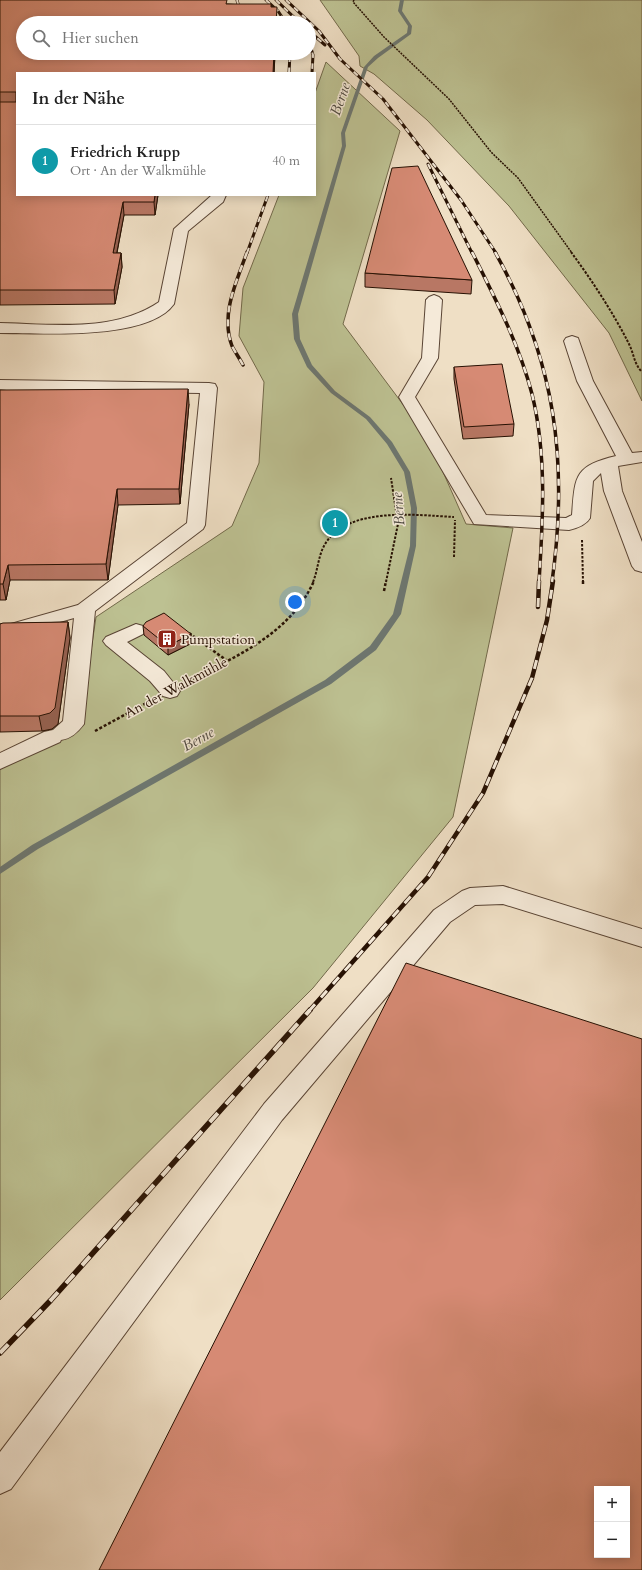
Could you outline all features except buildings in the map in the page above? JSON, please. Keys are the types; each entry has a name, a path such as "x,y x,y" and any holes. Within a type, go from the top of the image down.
{"street":[{"path":"0,328 87,328 117,324 157,312 166,304 181,229 218,199 219,196"},
{"path":"434,300 430,358 407,397 480,520 569,524 581,518 584,482 590,472 626,460"},
{"path":"572,341 585,381 626,460"},
{"path":"0,385 209,388 196,525 85,609 0,633"},
{"path":"626,460 613,491 642,566"},
{"path":"0,762 57,735 73,724 85,609"},
{"path":"136,630 113,641 156,676 170,691"},
{"path":"0,1478 273,1112 442,916 470,897 503,895 642,938"}],"path":[{"path":"354,1 396,50 449,99 492,152 518,178 584,269 630,345 636,367 642,372"},
{"path":"384,591 398,524 391,478"},
{"name":"An der Walkmühle","path":"90,734 271,636 296,610 313,585 324,546 330,537 340,529 376,516 396,514 434,516"},
{"path":"454,557 455,517"},
{"path":"582,537 583,586"},
{"path":"188,632 226,660"}],"green space":[{"path":"320,0 642,0 642,401 609,333 509,206 427,120 374,74 360,66 359,56"},
{"path":"326,62 400,131 343,324 428,438 466,524 513,528 453,817 313,988 0,1300 0,767 80,726 96,617 232,526 259,463 264,382 239,336 243,288 279,196 316,196 316,90"}],"waterway":[{"name":"Berne","path":"0,871 35,847 328,682 373,648 397,614 413,546 414,508 407,472 390,443 368,418 333,392 309,366 297,339 295,314 344,146 343,133 366,67 376,57 409,34 410,26 400,11 402,0"}],"railway":[{"path":"237,0 241,15"},
{"path":"266,0 281,16"},
{"path":"276,0 293,16"},
{"path":"286,0 303,16"},
{"path":"316,28 340,59 383,99 461,200 496,253"},
{"path":"316,37 325,45"},
{"path":"289,72 290,60"},
{"path":"312,72 313,60"},
{"path":"428,164 472,253"},
{"path":"247,253 268,196"},
{"path":"243,365 232,346 228,322 231,298 247,252"},
{"path":"472,252 498,304 513,339 527,375 537,417 543,487 539,582"},
{"path":"495,252 515,292 532,332 544,371 552,411 557,452 559,494 557,537 552,582"},
{"path":"538,607 539,581"},
{"path":"309,1011 428,877 483,793 532,678 547,620 553,581"},
{"path":"0,1353 51,1300 310,1010"}],"place":[{"name":"Friedrich Krupp","path":"335,523"},
{"name":"Pumpstation","path":"167,639"}]}
